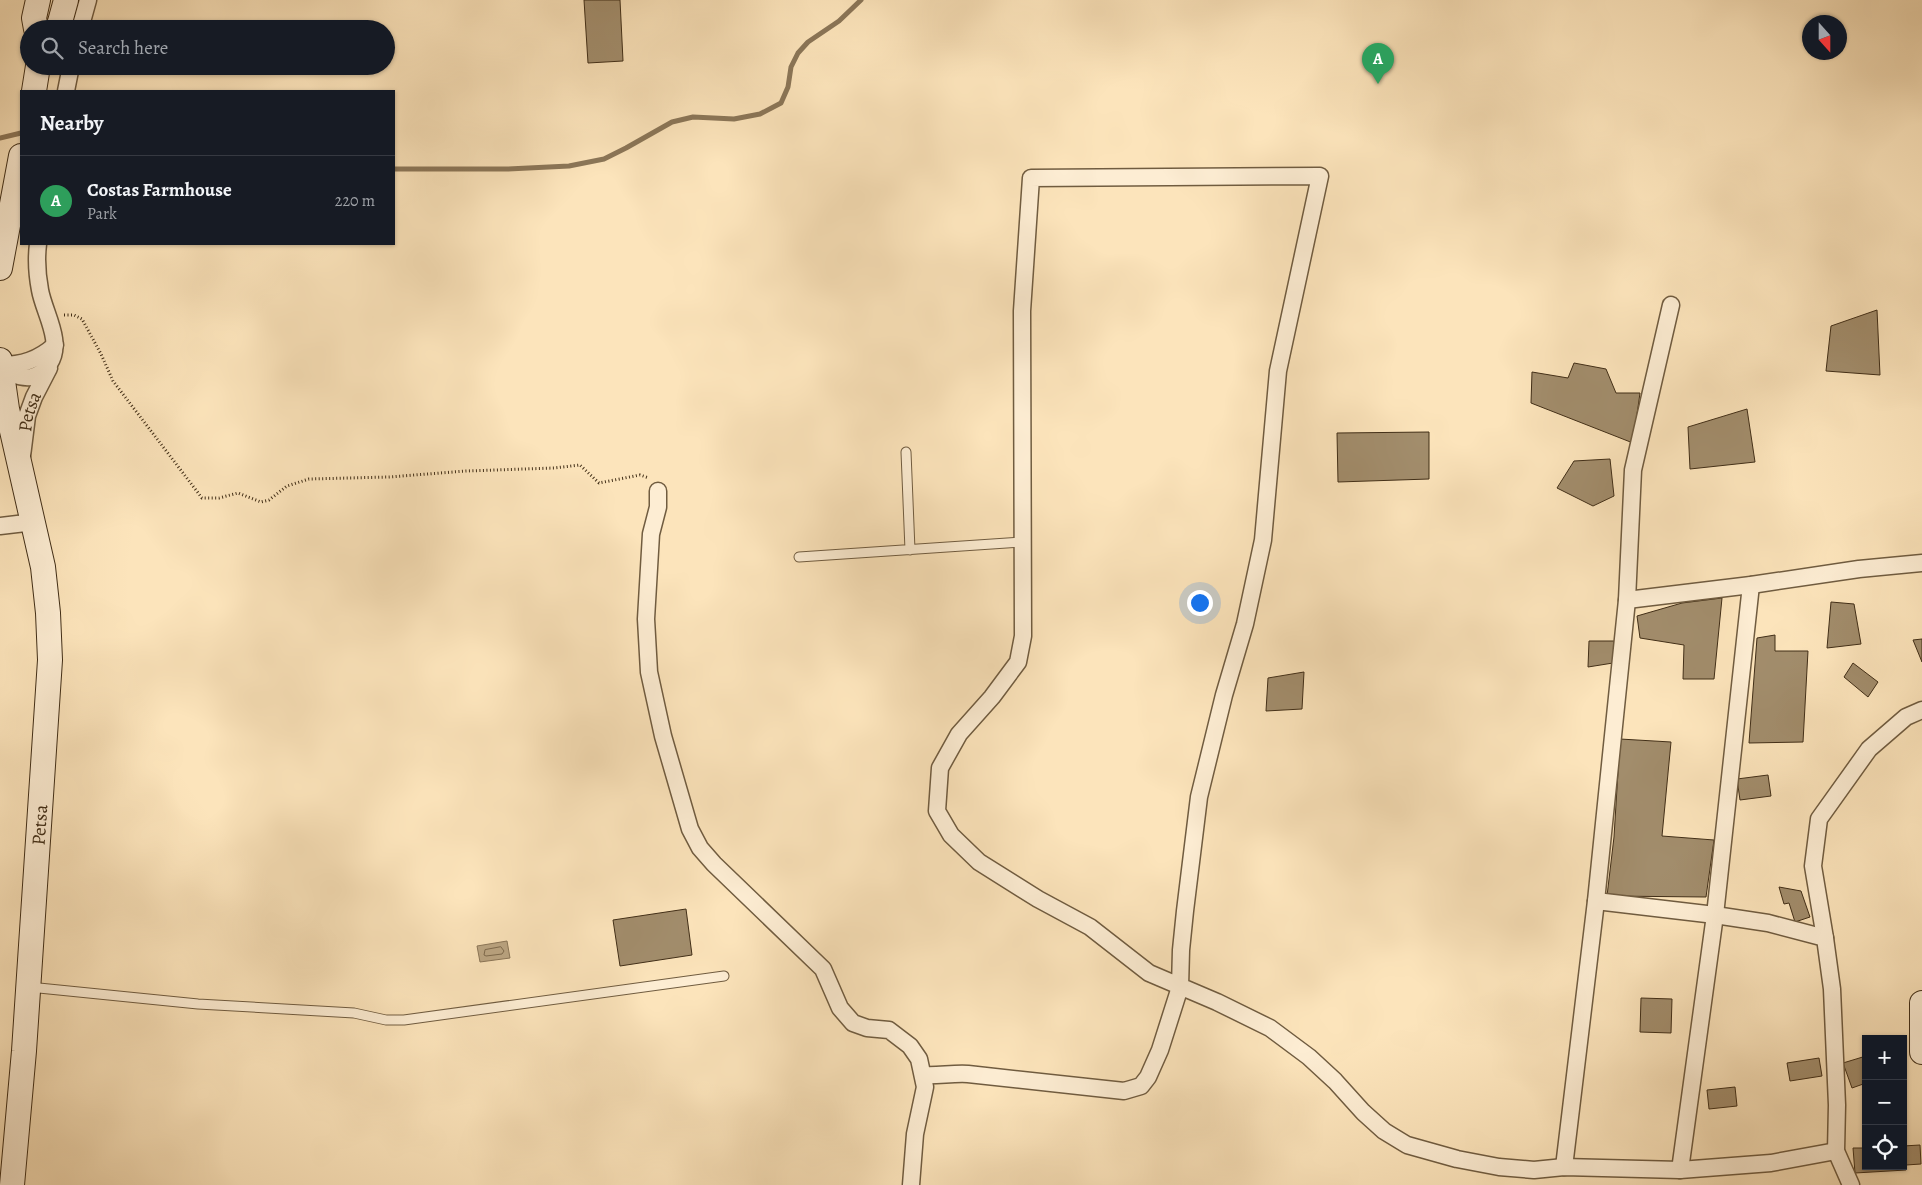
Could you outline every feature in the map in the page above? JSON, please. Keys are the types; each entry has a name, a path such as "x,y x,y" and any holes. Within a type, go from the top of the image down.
{"main road":[{"path":"34,20 38,0"},
{"path":"61,20 66,0"},
{"path":"34,90 37,75"},
{"path":"0,268 20,161"},
{"name":"Petsa","path":"0,360 7,408 43,567 48,613 50,660 29,987 12,1185"},
{"path":"1922,1003 1922,1052"}],"street":[{"path":"82,20 88,0"},
{"path":"66,90 69,75"},
{"path":"923,1075 968,1074 1110,1091 1124,1091 1141,1086 1148,1077 1160,1050 1180,987 1185,911 1199,798 1224,695 1246,624 1263,540 1278,372 1320,176 1031,178 1022,311 1023,636 1018,662 992,697 959,734 940,768 937,811 951,835 979,862 1038,900 1090,927 1149,972 1180,987 1217,1002 1270,1028 1309,1057 1336,1081 1363,1112 1384,1131 1407,1145 1457,1159 1499,1167 1534,1170 1564,1167 1680,1170 1771,1163 1836,1151"},
{"path":"38,245 36,268 54,352"},
{"path":"1564,1167 1596,901 1626,600 1633,470 1671,305"},
{"name":"Petsa","path":"1,365 12,365 54,352"},
{"name":"Petsa","path":"20,468 27,416 34,397 48,372 54,352"},
{"path":"658,490 658,506 651,534 646,619 649,672 663,736 690,829 700,848 714,864 823,969 840,1008 853,1023 867,1028 889,1030 902,1038 919,1059 925,1087 915,1134 911,1185"},
{"path":"0,526 34,522"},
{"path":"1626,600 1751,585 1859,569 1922,563"},
{"path":"1680,1170 1715,915 1751,585"},
{"path":"1851,1185 1836,1151 1838,1105 1832,989 1812,866 1819,819 1869,749 1906,717 1922,710"},
{"path":"1596,901 1768,923 1825,938"}],"lane":[{"path":"906,452 910,550"},
{"path":"799,557 1022,542"},
{"path":"29,987 198,1004 354,1013 386,1020 404,1020 724,976"}],"path":[{"path":"47,315 74,315 82,319 113,381 202,498 220,498 238,493 261,502 269,500 286,486 309,480 554,468 580,465 598,483 640,475 648,476 656,484 658,490"}],"water":[{"path":"507,941 510,958 480,962 477,946"}],"building":[{"path":"584,0 620,0 623,61 588,63"},
{"path":"1877,310 1880,375 1826,371 1831,326"},
{"path":"1574,363 1606,369 1616,393 1640,393 1633,443 1531,403 1532,372 1568,378"},
{"path":"1747,409 1755,462 1690,469 1688,427"},
{"path":"1429,432 1429,479 1338,482 1337,433"},
{"path":"1610,459 1614,496 1593,506 1557,488 1574,461"},
{"path":"1722,598 1714,679 1683,679 1684,645 1640,638 1637,616 1682,603"},
{"path":"1831,602 1854,604 1861,644 1827,648"},
{"path":"1775,635 1775,651 1808,651 1803,742 1749,743 1757,638"},
{"path":"1922,639 1922,662 1913,640"},
{"path":"1589,641 1614,641 1613,663 1588,667"},
{"path":"1853,663 1878,682 1868,697 1844,677"},
{"path":"1304,672 1302,709 1266,711 1268,678"},
{"path":"1620,739 1671,742 1662,836 1714,840 1706,897 1607,896 1614,837"},
{"path":"1768,775 1771,796 1740,800 1737,779"},
{"path":"1779,887 1801,891 1810,917 1795,922 1789,903 1784,904"},
{"path":"686,909 692,955 620,966 613,920"},
{"path":"1641,998 1672,999 1671,1033 1640,1032"},
{"path":"1862,1057 1862,1084 1852,1088 1843,1063"},
{"path":"1819,1058 1822,1076 1790,1081 1787,1063"},
{"path":"1735,1087 1737,1106 1709,1109 1707,1090"},
{"path":"1920,1145 1921,1164 1907,1165 1907,1146"},
{"path":"1853,1148 1862,1148 1862,1170 1906,1170 1855,1173"}],"waterway":[{"path":"395,169 508,169 569,166 604,159 672,122 693,117 734,119 760,114 781,103 788,87 791,67 798,53 808,42 839,21 861,0"},
{"path":"0,138 20,133"}],"place":[{"name":"Costas Farmhouse","path":"1378,84"}]}
